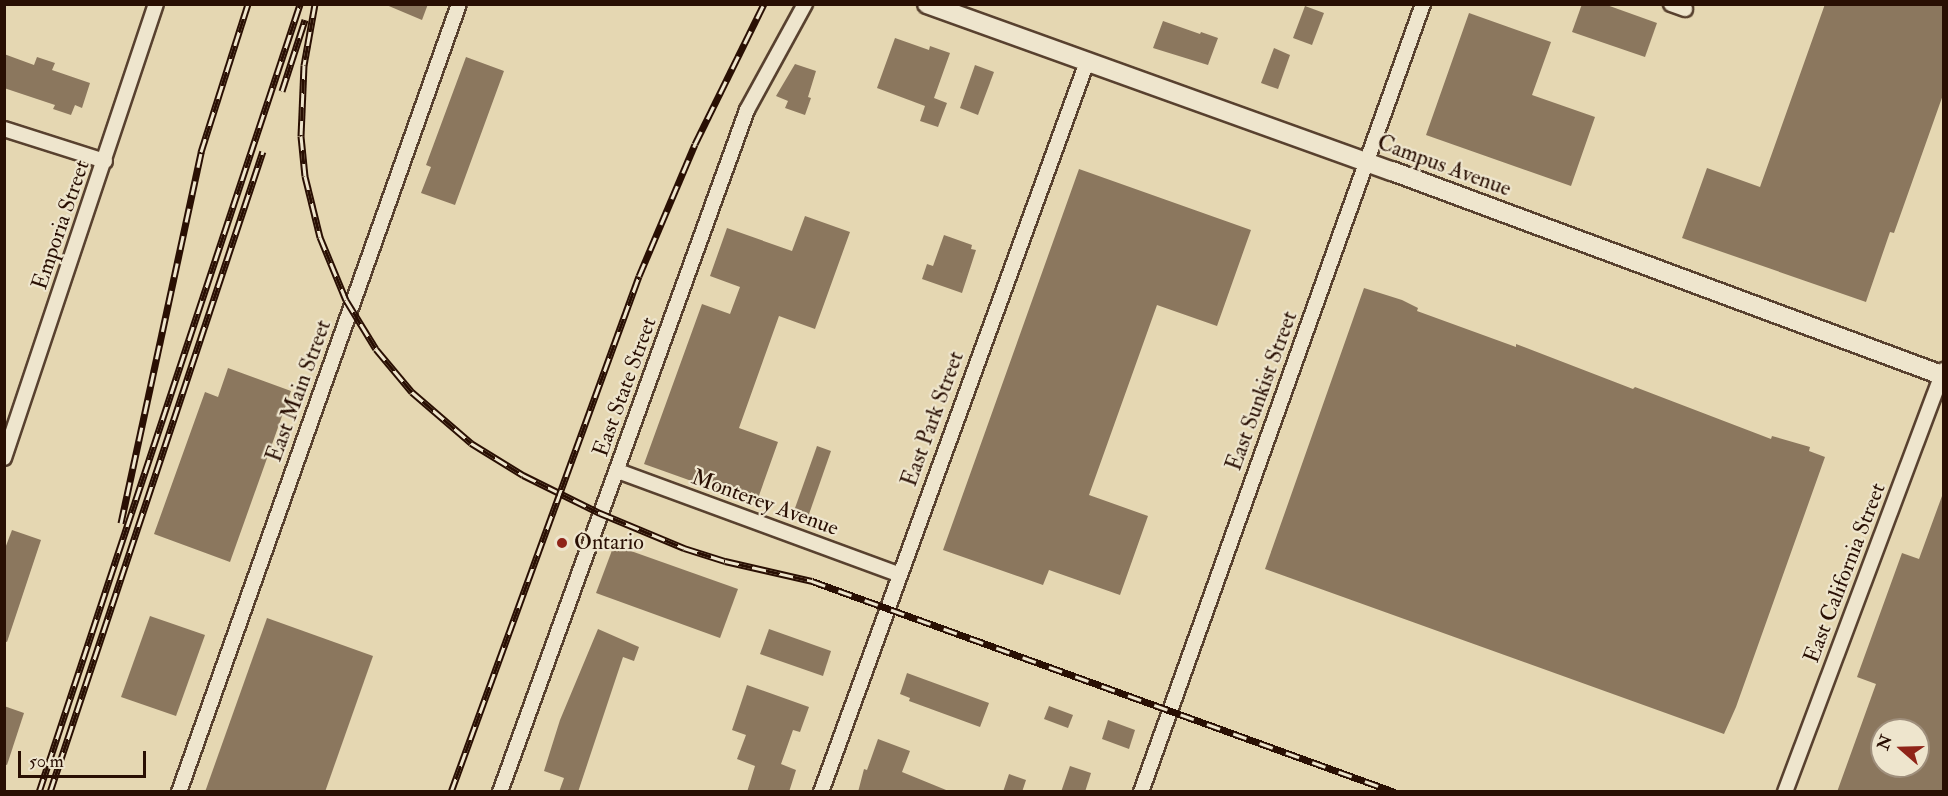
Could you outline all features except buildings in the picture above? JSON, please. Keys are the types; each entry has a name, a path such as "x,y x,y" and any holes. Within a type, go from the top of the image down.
{"street":[{"name":"Emporia Street","path":"4,458 156,4"},
{"name":"East Main Street","path":"179,792 459,4"},
{"name":"East State Street","path":"500,792 747,110 805,4"},
{"name":"Campus Avenue","path":"927,4 1367,162 1943,374"},
{"name":"East Sunkist Street","path":"1141,792 1423,4"},
{"name":"East Park Street","path":"821,792 898,574 1087,62"},
{"path":"4,129 105,161"},
{"name":"East California Street","path":"1785,792 1943,374"},
{"name":"Monterey Avenue","path":"618,471 898,574"}],"railway":[{"path":"121,523 201,152 248,4"},
{"path":"39,792 300,4"},
{"path":"315,4 304,65 301,136 305,176 320,237 346,300 376,349 412,392 471,443 523,475 600,513 684,548 725,561 812,581 1395,792"},
{"path":"451,792 639,276 695,144 764,4"},
{"path":"282,91 305,20"},
{"path":"50,792 263,151"}],"place":[{"name":"Ontario","path":"562,543"}]}
